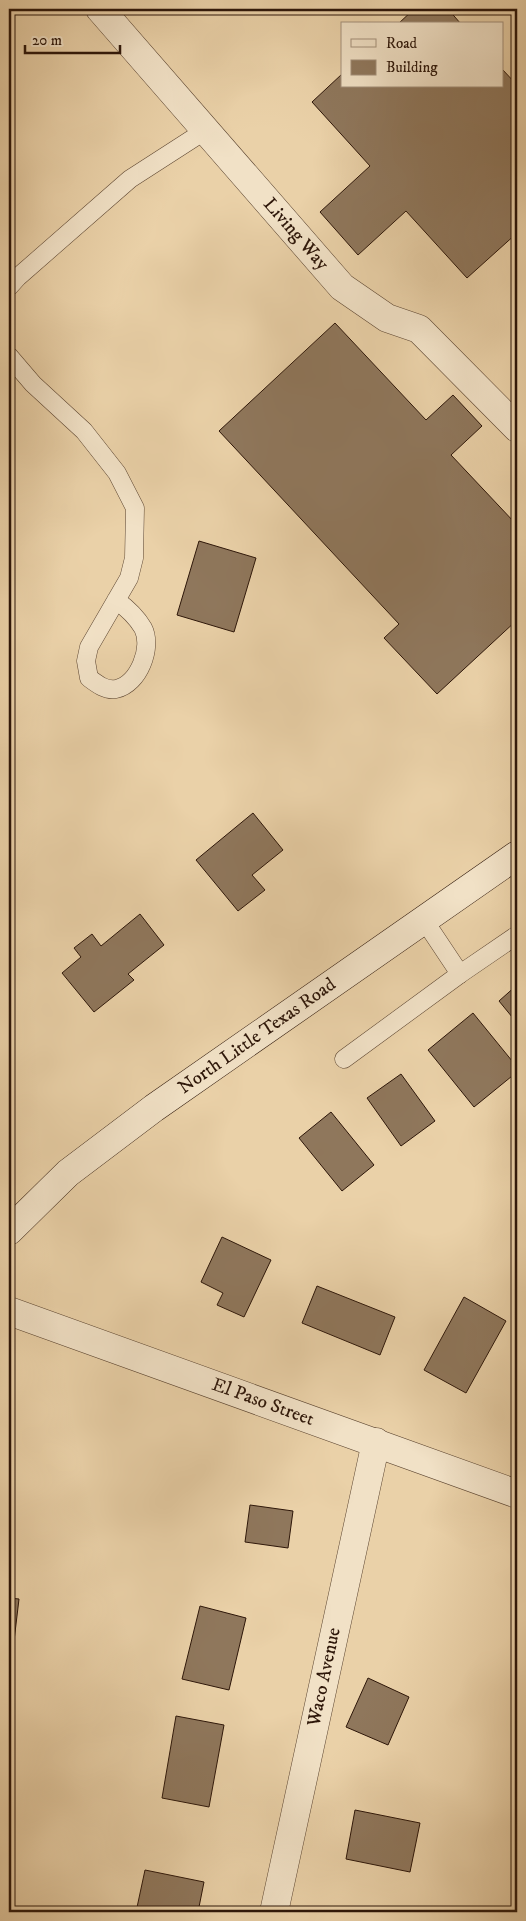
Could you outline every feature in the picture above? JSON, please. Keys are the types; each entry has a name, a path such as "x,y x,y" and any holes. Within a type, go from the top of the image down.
{"street":[{"name":"Living Way","path":"100,9 342,286 387,318 419,329 517,428"},
{"name":"North Little Texas Road","path":"9,1231 68,1173 154,1108 517,855"},
{"name":"El Paso Street","path":"9,1311 517,1494"},
{"name":"Waco Avenue","path":"274,1912 376,1442"}],"lane":[{"path":"9,288 18,277 130,179 206,130"},
{"path":"9,356 33,384 84,431 117,473 135,508 134,558 129,578 116,600 89,647 86,661 89,678 102,687 115,690 134,678 142,663 146,647 144,629 130,610 116,600"},
{"path":"424,920 460,974"},
{"path":"344,1059 460,974 517,935"}],"building":[{"path":"414,9 448,9 459,22 400,22"},
{"path":"504,71 517,85 517,233 467,278 406,211 358,255 320,212 370,166 312,102 341,75 341,88 504,88"},
{"path":"335,323 426,420 453,395 482,426 451,455 515,523 517,521 517,620 437,694 384,638 399,624 219,431"},
{"path":"199,541 256,558 234,632 177,615"},
{"path":"253,813 283,850 252,875 265,890 238,911 196,860"},
{"path":"140,914 164,945 128,974 134,980 94,1012 62,973 81,957 74,948 92,934 101,946"},
{"path":"517,985 517,1023 499,1001"},
{"path":"473,1013 517,1067 517,1072 474,1107 428,1050"},
{"path":"401,1074 435,1121 401,1146 367,1098"},
{"path":"331,1112 374,1165 342,1191 299,1138"},
{"path":"222,1237 271,1260 244,1317 217,1305 223,1293 201,1282"},
{"path":"317,1286 395,1317 380,1355 302,1323"},
{"path":"464,1297 506,1321 466,1393 424,1370"},
{"path":"250,1505 293,1511 288,1548 245,1542"},
{"path":"9,1598 19,1599 14,1641 9,1640"},
{"path":"200,1606 246,1618 229,1690 182,1679"},
{"path":"368,1678 409,1697 388,1745 346,1727"},
{"path":"176,1716 224,1725 209,1807 162,1798"},
{"path":"355,1810 420,1823 410,1872 346,1859"},
{"path":"145,1870 204,1882 198,1912 136,1912"}]}
